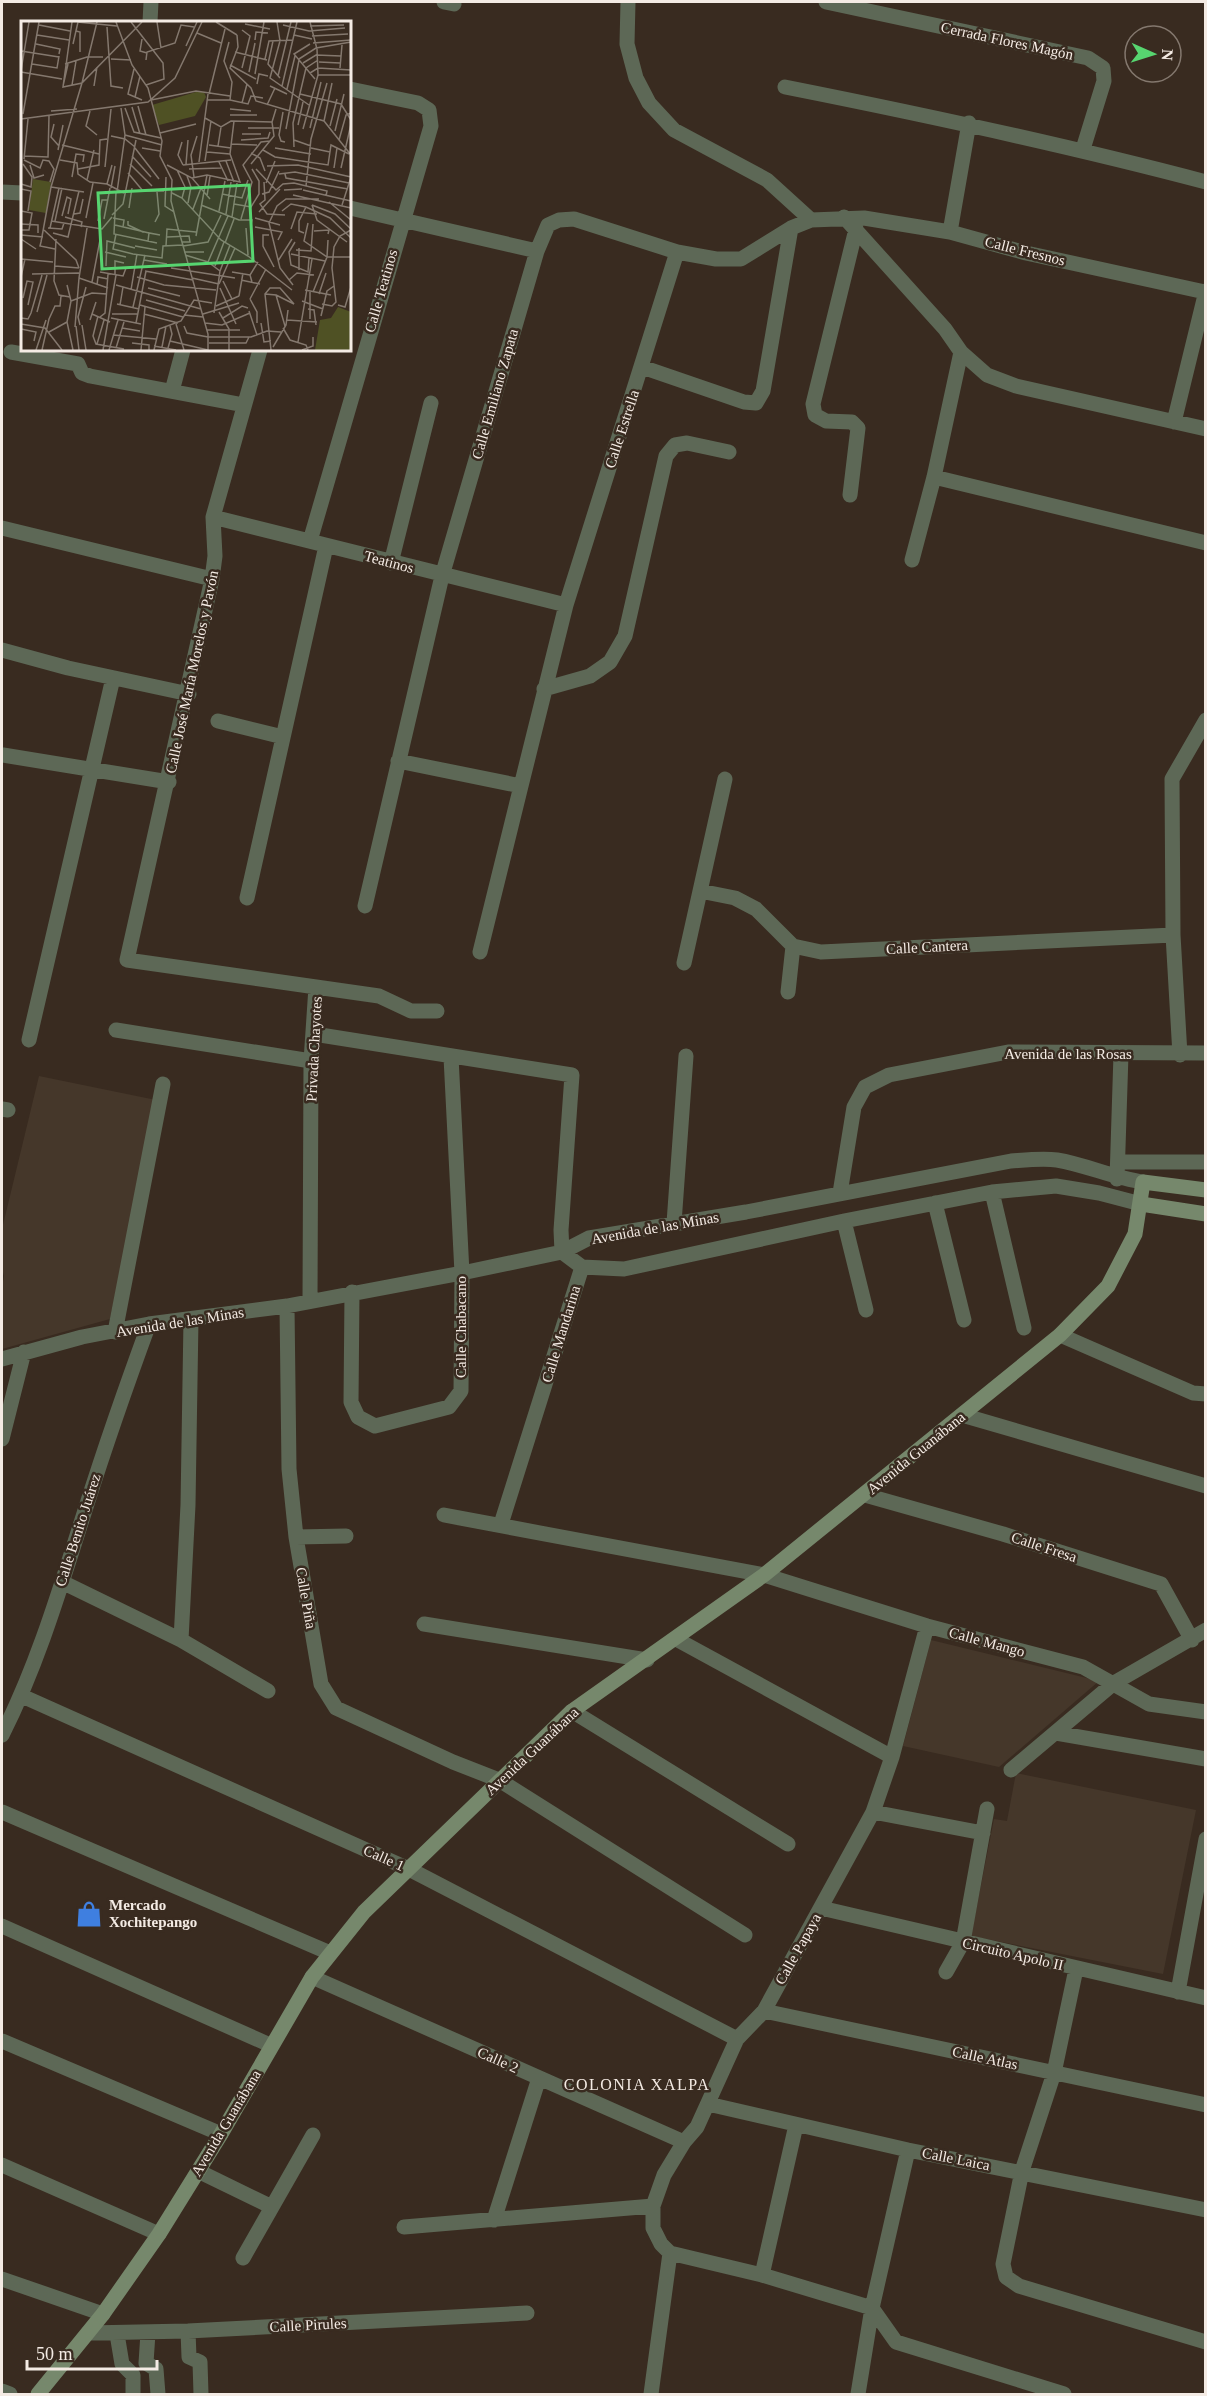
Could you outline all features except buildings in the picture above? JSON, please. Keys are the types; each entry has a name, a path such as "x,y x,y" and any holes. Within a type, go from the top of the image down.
{"street":[{"path":"150,21 151,2"},
{"path":"628,2 627,44 636,78 650,104 674,130 767,180 811,220"},
{"name":"Cerrada Flores Magón","path":"826,2 1088,58 1103,68 1104,81 1083,149"},
{"path":"785,87 969,123 1083,149 1206,182"},
{"name":"Calle Teatinos","path":"310,541 401,222 431,126 429,110 418,103 351,89"},
{"path":"950,232 969,123"},
{"path":"2,192 21,193"},
{"path":"351,208 401,222 537,251"},
{"path":"844,217 945,329 961,352 987,375 1016,386 1206,429"},
{"name":"Calle Fresnos","path":"559,220 574,219 677,252 716,259 741,259 791,228 811,220 844,217 950,232 1205,300"},
{"name":"Calle Emiliano Zapata","path":"365,906 442,576 537,251 548,225 559,220"},
{"path":"642,367 744,402 756,403 764,391 791,228"},
{"path":"850,495 858,428 852,422 826,421 815,415 813,404 856,229"},
{"name":"Calle Estrella","path":"480,952 566,605 677,252"},
{"path":"1174,422 1205,300"},
{"path":"172,391 183,351"},
{"name":"Calle José María Morelos y Pavón","path":"127,960 189,694 212,579 215,556 213,517 260,351"},
{"path":"11,352 78,357 82,374 244,405"},
{"path":"912,560 934,477 961,352"},
{"path":"392,563 431,403"},
{"path":"544,689 590,676 610,662 625,636 666,456 675,445 687,443 729,452"},
{"path":"934,477 1206,543"},
{"name":"Teatinos","path":"213,517 442,576 566,605"},
{"path":"2,528 212,579"},
{"path":"247,898 326,546"},
{"path":"2,650 113,678 189,694"},
{"path":"29,1040 113,678"},
{"path":"1180,1055 1173,935 1172,779 1206,720"},
{"path":"218,721 282,736"},
{"path":"3,755 169,782"},
{"path":"398,761 521,786"},
{"path":"684,963 725,779"},
{"path":"700,891 735,898 756,909 794,946 788,992"},
{"name":"Calle Cantera","path":"794,946 821,952 1173,935"},
{"name":"Privada Chayotes","path":"127,960 316,987 311,1061 310,1301"},
{"path":"316,987 379,996 411,1011 437,1011"},
{"path":"116,1030 311,1061"},
{"path":"314,1034 572,1075 561,1230 562,1252"},
{"name":"Avenida de las Rosas","path":"840,1193 854,1107 865,1087 889,1075 1008,1052 1180,1055 1206,1053"},
{"path":"1117,1179 1121,1054"},
{"path":"674,1223 686,1056"},
{"name":"Calle Chabacano","path":"352,1292 351,1402 358,1417 375,1426 448,1407 461,1391 462,1273 451,1057"},
{"path":"115,1332 163,1084"},
{"name":"Avenida de las Minas","path":"2,1359 82,1336 115,1332 149,1324 287,1306 562,1252 589,1238 1011,1161 1054,1160 1082,1165 1117,1179 1206,1190"},
{"path":"1118,1162 1206,1162"},
{"name":"Avenida Guanábana","path":"38,2394 104,2314 159,2234 221,2134 312,1977 364,1912 572,1711 764,1575 866,1495 1060,1335 1108,1286 1135,1234 1143,1182"},
{"name":"Avenida de las Minas","path":"582,1267 624,1269 844,1221 992,1192 1056,1186 1099,1193 1141,1204 1206,1214"},
{"path":"992,1192 1024,1328"},
{"path":"935,1203 964,1320"},
{"path":"844,1221 866,1310"},
{"name":"Calle Mandarina","path":"501,1524 582,1267 562,1252"},
{"name":"Calle Piña","path":"287,1306 289,1469 296,1537 321,1683 336,1708 453,1762 499,1780 745,1935"},
{"path":"181,1640 188,1505 191,1319"},
{"name":"Calle Benito Juárez","path":"2,1735 22,1696 62,1582 109,1434 149,1324"},
{"path":"1060,1335 1193,1393 1206,1394"},
{"path":"2,1439 24,1352"},
{"path":"962,1415 1206,1486"},
{"name":"Calle Fresa","path":"866,1495 1003,1534 1161,1584 1192,1640"},
{"path":"444,1515 764,1575"},
{"path":"296,1537 346,1536"},
{"name":"Calle Mango","path":"764,1575 927,1626 1083,1667 1149,1704 1206,1712"},
{"path":"62,1582 181,1640 268,1691"},
{"path":"424,1624 647,1660"},
{"name":"Calle Papaya","path":"670,2253 661,2244 653,2228 653,2206 664,2175 684,2142 697,2127 737,2039 764,2012 873,1812 892,1757 927,1626"},
{"path":"1011,1770 1114,1683 1206,1630"},
{"path":"675,1639 892,1757"},
{"name":"Calle 1","path":"22,1696 409,1869 737,2039"},
{"path":"572,1711 788,1844"},
{"path":"1056,1733 1206,1759"},
{"path":"946,1972 963,1942 987,1809"},
{"path":"2,1812 330,1953"},
{"path":"873,1812 983,1833"},
{"path":"1178,1992 1201,1889 1206,1839"},
{"name":"Circuito Apolo II","path":"821,1908 1206,1998"},
{"path":"2,1926 270,2046"},
{"path":"1076,1969 1054,2073 1022,2171 1004,2264 1006,2277 1019,2286 1206,2342"},
{"name":"Calle 2","path":"312,1977 684,2142"},
{"name":"Calle Atlas","path":"764,2012 1206,2105"},
{"path":"2,2041 221,2134"},
{"path":"494,2220 539,2078"},
{"name":"Calle Laica","path":"708,2104 908,2150 1022,2171 1206,2210"},
{"path":"762,2275 796,2126"},
{"path":"243,2258 313,2135"},
{"path":"858,2394 872,2308 908,2150"},
{"path":"2,2164 159,2234"},
{"path":"198,2171 272,2207"},
{"path":"404,2227 653,2206"},
{"path":"651,2394 670,2253 762,2275 872,2308 896,2342 1018,2388 1064,2394"},
{"path":"2,2279 104,2314"},
{"name":"Calle Pirules","path":"88,2333 188,2331 527,2313"},
{"path":"188,2331 189,2358 200,2362 201,2394"},
{"path":"148,2332 146,2363 156,2369 158,2394"},
{"path":"117,2334 122,2364 133,2375 133,2394"},
{"path":"2,2391 9,2394"}],"shaded area":[{"path":"39,1076 156,1100 110,1319 2,1349 4,1276 2,1229"},
{"path":"931,1640 1099,1681 999,1767 903,1746"},
{"path":"1016,1773 1196,1810 1163,1974 971,1936 994,1819 1007,1821"}],"place":[{"name":"Mercado Xochitepango","path":"89,1914"}],"district":[{"name":"COLONIA XALPA","path":"637,2084"}]}
